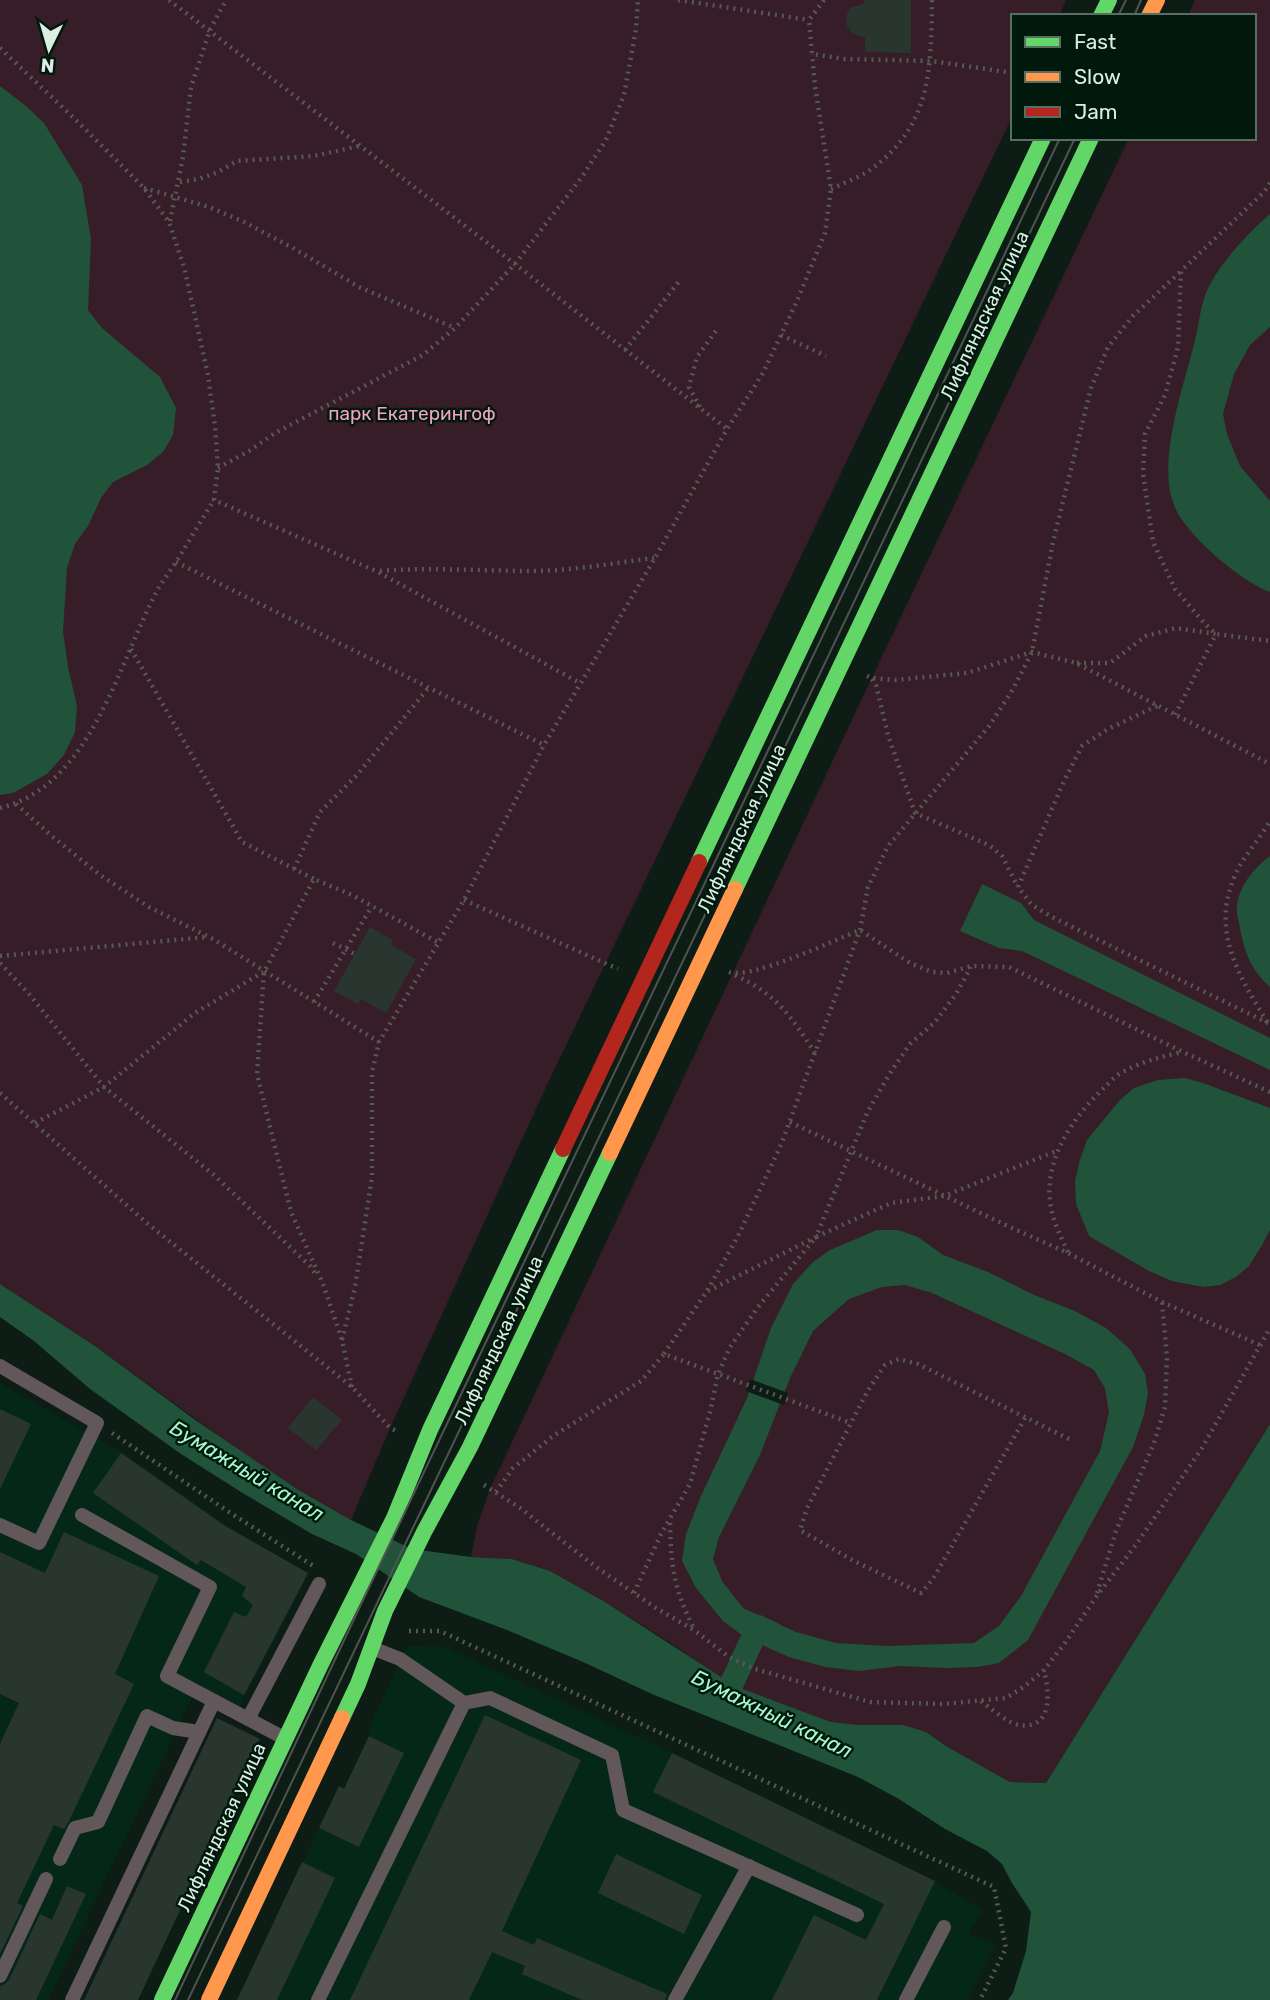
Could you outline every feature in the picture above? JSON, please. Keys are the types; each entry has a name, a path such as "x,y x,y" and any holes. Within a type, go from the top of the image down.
{"street":[{"name":"Лифляндская улица","path":"162,2000 394,1518 430,1430 1042,140"},
{"name":"Лифляндская улица","path":"372,1647 385,1611 482,1422 1090,140"},
{"path":"209,2000 358,1684 372,1647"}],"lane":[{"path":"0,1366 97,1423 39,1543 0,1525"},
{"path":"82,1515 210,1587 167,1676 286,1739"},
{"path":"248,1719 319,1584"},
{"path":"372,1647 400,1659 464,1703 490,1698 612,1755 623,1810 857,1915"},
{"path":"72,2000 214,1701"},
{"path":"318,2000 464,1703"},
{"path":"60,1859 75,1828 98,1822 148,1716 173,1728 199,1732"},
{"path":"675,2000 749,1866"},
{"path":"0,1976 46,1880"},
{"path":"906,2000 944,1927"}],"path":[{"path":"169,0 727,429"},
{"path":"169,222 180,182 191,87 210,30 226,0"},
{"path":"218,468 249,452 275,433 423,355 455,328 515,264 606,141 624,95 636,29 638,0"},
{"path":"678,0 809,20"},
{"path":"342,1340 355,1287 372,1177 372,1072 379,1042 464,900 544,745 655,558 727,429 763,373 825,233 831,188 815,86 809,20 824,0"},
{"path":"831,188 869,171 905,137 917,116 931,61 932,0"},
{"path":"0,48 144,188 169,222 184,267 208,375 218,468 214,500 158,590 79,752 58,776 35,795 0,808"},
{"path":"812,54 845,59 931,61 1011,73"},
{"path":"180,182 199,179 237,162 314,156 360,146"},
{"path":"496,1492 513,1468 543,1444 641,1381 664,1354 707,1292 738,1236 790,1122 860,930 868,887 888,846 990,725 1013,690 1032,652 1053,541 1091,387 1108,347 1133,316 1264,192 1270,183"},
{"path":"144,188 209,207 242,221 293,247 359,287 455,328"},
{"path":"1181,271 1178,347 1165,395 1145,434 1143,473 1153,542 1175,589 1216,634"},
{"path":"625,350 681,279"},
{"path":"703,410 689,387 697,357 718,328"},
{"path":"781,335 826,356"},
{"path":"214,500 378,572 580,683"},
{"path":"378,572 402,569 532,571 581,568 655,558"},
{"path":"176,562 544,745"},
{"path":"1076,663 1110,663 1146,636 1176,628 1270,641"},
{"path":"1175,715 1216,634"},
{"path":"131,649 242,842 293,869 354,896 439,943"},
{"path":"859,672 872,678 895,680 967,673 1032,652 1076,663 1270,764"},
{"path":"872,678 915,813 989,845 1002,856 1018,887 1032,905 1052,917 1269,1024"},
{"path":"293,869 320,812 356,775 429,687"},
{"path":"1018,887 1082,746 1108,729 1157,706"},
{"path":"16,804 100,875 149,907 210,937 379,1042"},
{"path":"1269,1024 1232,959 1226,904 1237,870 1270,821"},
{"path":"314,879 264,972 257,1073 290,1212 323,1284 342,1340 352,1387"},
{"path":"464,900 625,972"},
{"path":"314,1002 372,906"},
{"path":"860,930 910,963 932,972 947,973 972,967 1009,967 1270,1092"},
{"path":"733,974 758,971 860,930"},
{"path":"0,956 210,937"},
{"path":"333,943 355,954"},
{"path":"0,963 29,994 104,1087 214,1175 310,1266 323,1284"},
{"path":"634,1593 669,1520 690,1484 718,1374 730,1348 758,1307 816,1237 867,1113 890,1073 910,1044 935,1022 957,994 972,967"},
{"path":"720,968 754,985 774,999 797,1025 815,1054"},
{"path":"34,1124 104,1087 195,1013 264,972"},
{"path":"1068,1252 1053,1220 1049,1198 1059,1150 1071,1126 1089,1102 1118,1074 1150,1059 1183,1052"},
{"path":"0,1093 148,1224 352,1387 390,1428 407,1435"},
{"path":"790,1122 1068,1252 1162,1302 1260,1345"},
{"path":"707,1292 891,1203 944,1196 1059,1150"},
{"path":"1096,1597 1116,1531 1154,1443 1165,1407 1167,1358 1162,1302"},
{"path":"482,1483 520,1508 596,1567 694,1630 729,1657 752,1668 870,1702 943,1704 1006,1698 1044,1670 1138,1542 1202,1448 1270,1328"},
{"path":"664,1354 851,1423"},
{"path":"1026,1418 933,1579 921,1593 854,1561 800,1530 807,1508 867,1392 885,1365 899,1359 918,1364 1071,1440"},
{"path":"97,1423 307,1561"},
{"path":"669,1520 672,1571 680,1600 694,1630"},
{"path":"405,1631 440,1631 994,1888 1006,1948 980,2000"},
{"path":"981,1701 1017,1725 1031,1724 1042,1718 1048,1704 1044,1670"}],"shaded area":[{"path":"0,1383 122,1452 225,1524 309,1574 238,1710 197,1687 48,2000 0,2000"},
{"path":"407,1646 445,1647 672,1753 941,1886 983,1910 969,1934 995,1944 967,2000 237,2000 339,1786 345,1788"}],"green space":[{"name":"парк Екатерингоф","path":"0,0 1066,0 1060,14 1011,14 1011,119 546,1087 390,1428 351,1520 247,1456 95,1346 0,1284"},
{"path":"1195,0 1270,0 1270,1424 1046,1783 1010,1782 926,1732 831,1722 747,1691 721,1678 669,1642 550,1571 512,1559 471,1557 477,1526 490,1489 1128,140 1256,140 1256,14 1189,14"}],"water":[{"path":"0,86 44,123 82,185 91,239 88,310 102,328 160,377 176,408 173,435 163,452 147,465 113,482 75,544 67,568 63,631 77,706 75,732 64,755 47,774 13,793 0,795"},
{"path":"1270,214 1270,327 1250,345 1234,374 1223,414 1227,434 1240,466 1270,501 1270,592 1233,570 1188,527 1173,502 1168,474 1175,416 1206,293 1234,250"},
{"path":"1270,856 1270,987 1248,958 1237,910 1244,885 1258,866"},
{"path":"982,884 1021,903 1034,920 1270,1038 1270,1070 1022,951 999,948 960,931"},
{"path":"1185,1078 1270,1108 1270,1230 1249,1266 1220,1285 1203,1287 1172,1281 1149,1271 1089,1236 1076,1204 1075,1181 1087,1140 1120,1100 1134,1088 1158,1080"},
{"path":"877,1230 898,1230 918,1237 943,1255 988,1272 1106,1328 1130,1349 1145,1374 1148,1393 1133,1447 1028,1640 999,1663 977,1667 900,1666 859,1671 825,1667 789,1657 746,1638 723,1621 696,1588 682,1561 686,1534 747,1398 771,1328 793,1284 813,1262 830,1250","holes":["905,1285 932,1293 1067,1355 1094,1370 1105,1388 1109,1413 1100,1451 1021,1596 999,1626 974,1643 888,1646 836,1643 796,1632 743,1608 722,1581 713,1559 719,1537 760,1455 790,1378 813,1331 849,1299 882,1287"]},
{"name":"Бумажный канал","path":"0,1284 95,1346 194,1419 297,1489 351,1520 412,1549 512,1559 550,1571 605,1602 735,1686 831,1722 903,1725 926,1732 1010,1782 1046,1783 1270,1424 1270,2000 1008,2000 1013,1993 1026,1951 1031,1912 1002,1864 987,1851 858,1777 652,1694 507,1630 419,1597 356,1554 312,1534 241,1492 181,1454 90,1389 34,1341 0,1317"}],"pier":[{"path":"750,1379 788,1393 784,1405 746,1391"}],"building":[{"path":"864,0 911,0 911,53 865,52 865,37 853,34 846,24 847,14 852,7 864,4"},
{"path":"370,927 393,940 391,945 416,959 386,1013 361,999 358,1004 334,991"},
{"path":"313,1397 342,1420 316,1450 288,1428"},
{"path":"0,1409 31,1424 0,1489"},
{"path":"121,1453 225,1526 308,1573 244,1695 204,1672 234,1612 246,1617 253,1605 242,1596 246,1587 201,1560 197,1565 93,1493"},
{"path":"64,1532 159,1576 115,1674 134,1684 69,1821 64,1829 54,1825 17,1903 23,1906 0,1954 0,1744 19,1703 0,1694 0,1552 45,1573"},
{"path":"485,1715 581,1760 502,1931 534,1945 537,1938 667,1994 665,2000 582,2000 522,1974 525,1966 492,1952 469,2000 350,2000"},
{"path":"217,1718 260,1739 138,2000 84,2000"},
{"path":"369,1736 404,1753 359,1847 319,1828 339,1786 344,1789"},
{"path":"672,1753 935,1881 877,2000 772,2000 814,1915 866,1940 884,1904 653,1792"},
{"path":"616,1854 702,1895 684,1934 598,1893"},
{"path":"302,1862 335,1878 277,2000 237,2000"},
{"path":"67,1886 86,1894 36,2000 0,2000 0,1986 9,1980 40,1914 52,1920"}],"waterway":[{"name":"Бумажный канал","path":"726,1696 758,1627 773,1634"}],"tram line":[{"path":"1119,14 1126,0"},
{"path":"1135,14 1141,0"},
{"path":"175,2000 1059,140"},
{"path":"188,2000 1074,140"}],"traffic: fast":[{"path":"1102,14 1109,0"},
{"path":"699,862 1042,140"},
{"path":"735,889 1090,140"},
{"path":"162,2000 320,1666 394,1518 430,1430 563,1149"},
{"path":"342,1718 358,1684 385,1611 470,1447 610,1153"}],"traffic: slow":[{"path":"1150,14 1157,0"},
{"path":"610,1153 735,889"},
{"path":"209,2000 342,1718"}],"traffic: jam":[{"path":"563,1149 699,862"}]}
